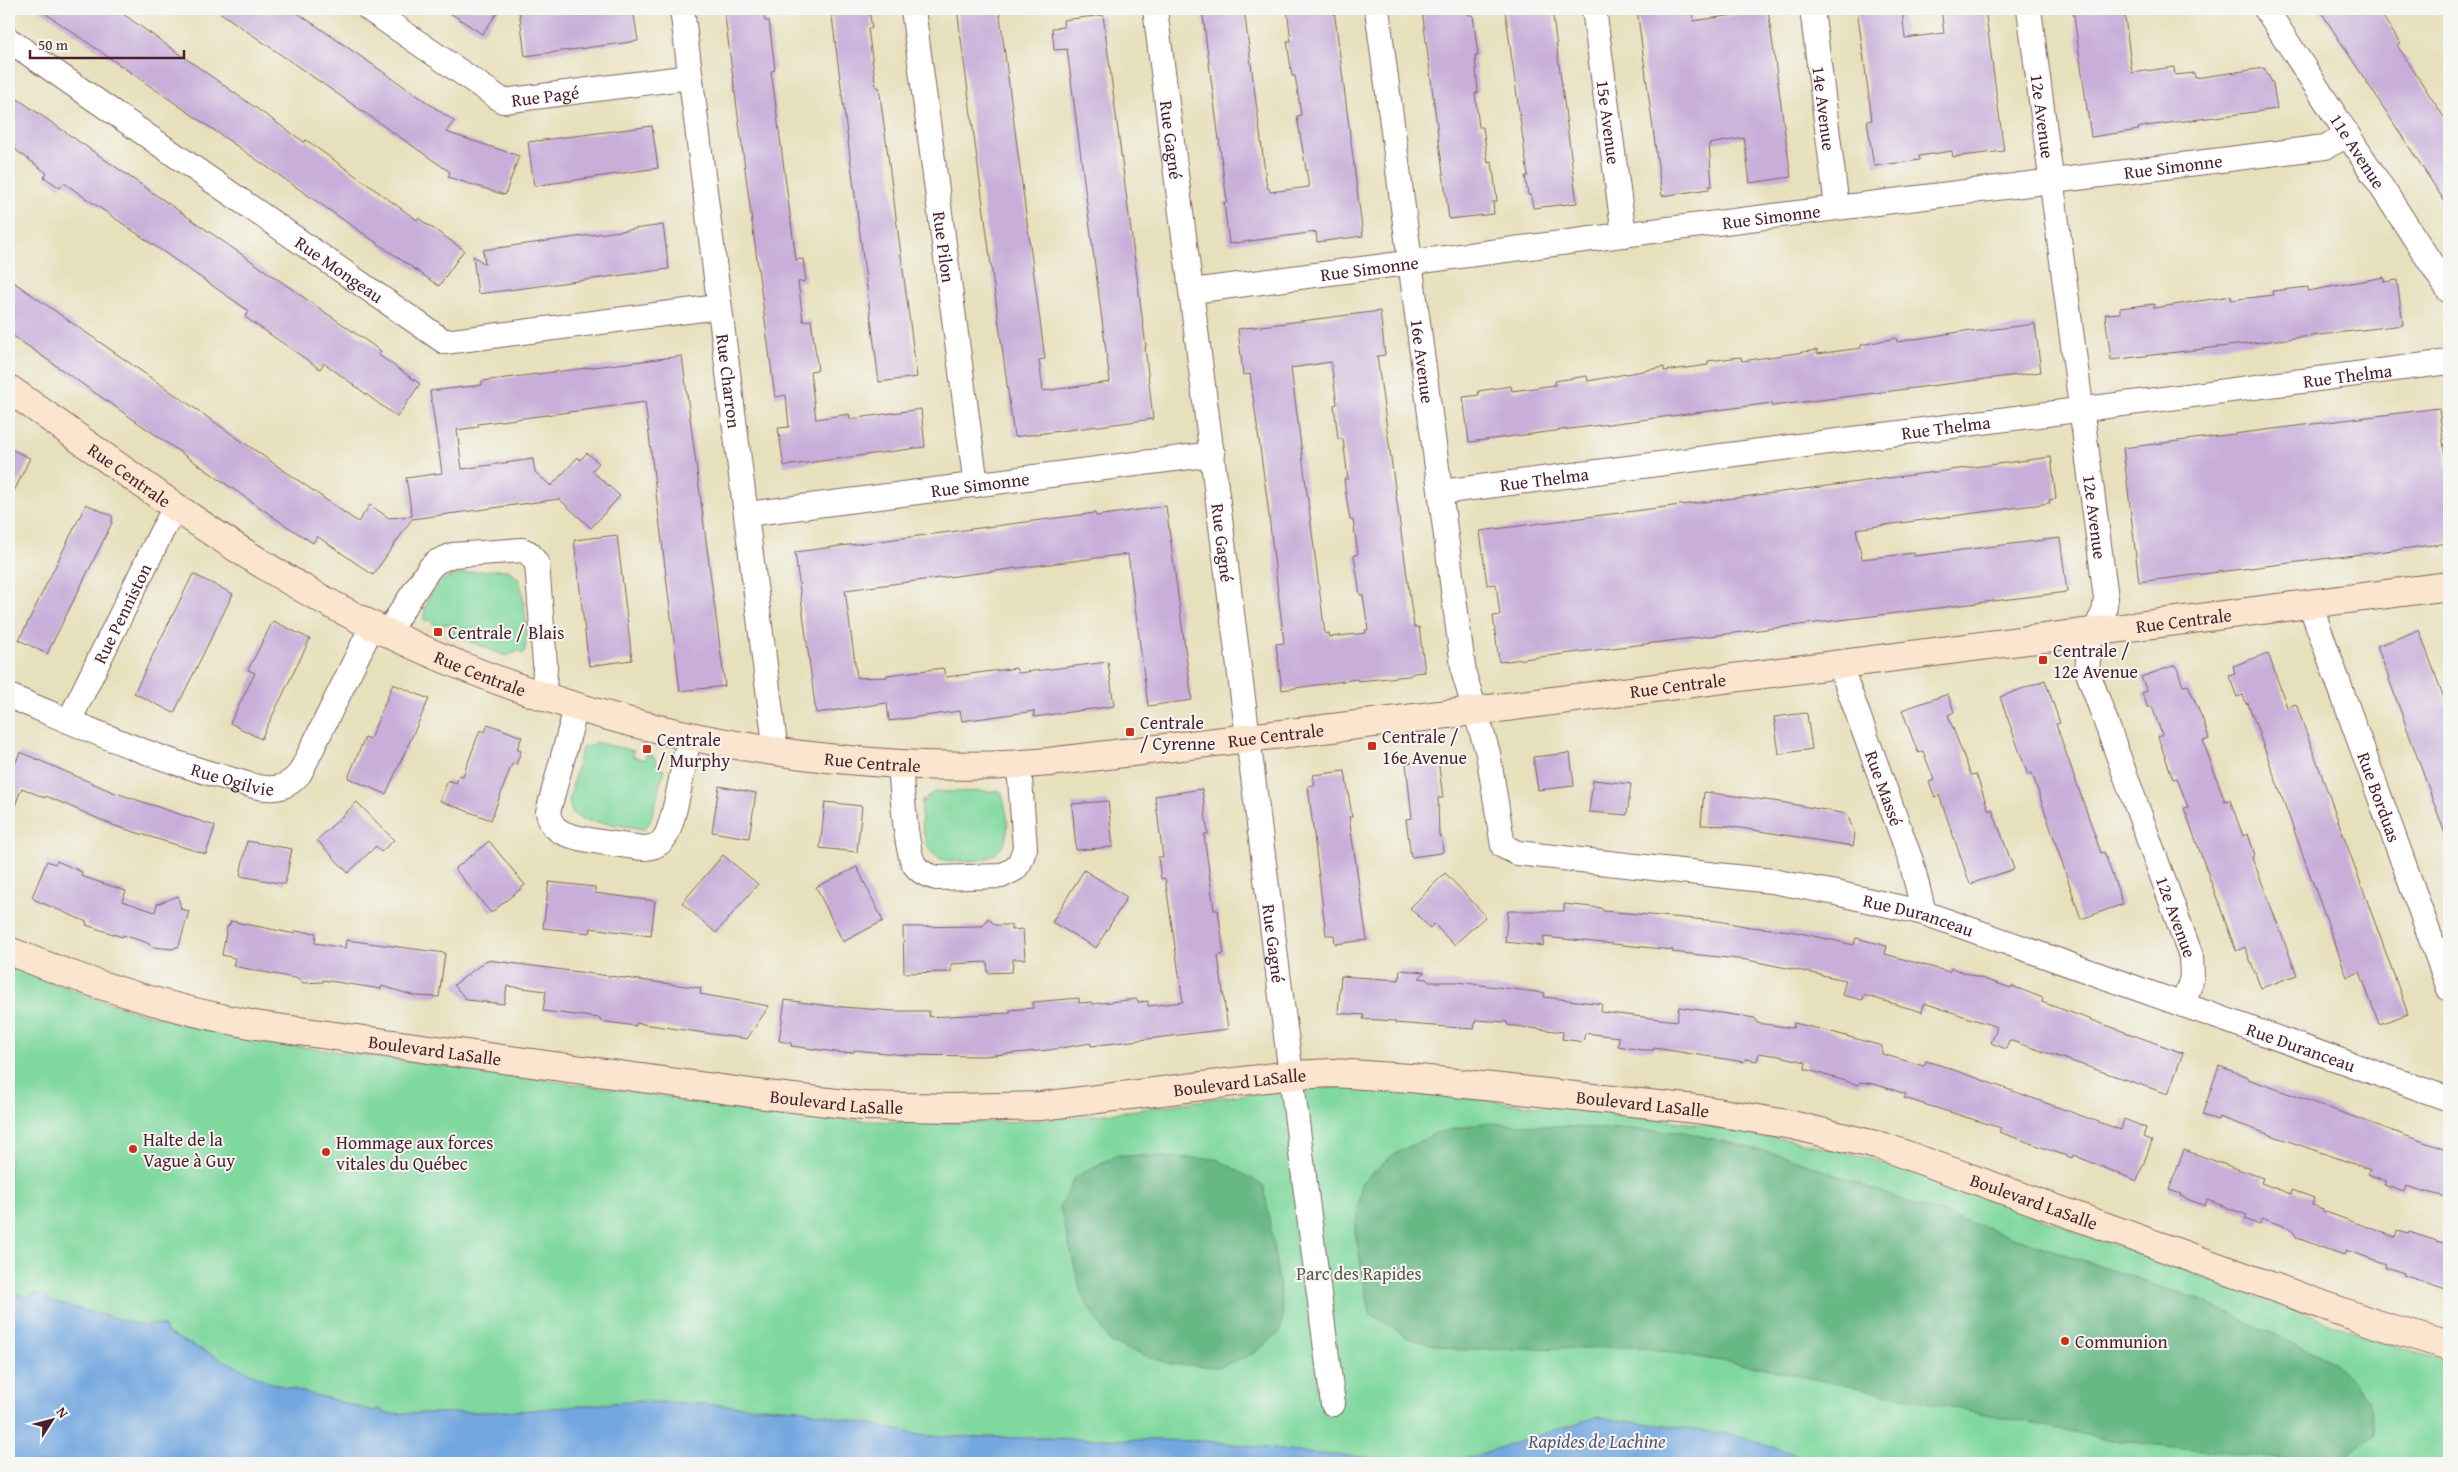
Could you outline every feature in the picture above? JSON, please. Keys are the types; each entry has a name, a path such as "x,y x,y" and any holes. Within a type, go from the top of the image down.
{"street":[{"name":"Rue Pagé","path":"369,9 503,101 690,77"},
{"name":"Rue Charron","path":"682,9 718,307 747,514 776,752"},
{"name":"Rue Pilon","path":"913,9 976,484"},
{"name":"Rue Gagné","path":"1155,9 1333,1404"},
{"name":"16e Avenue","path":"1377,9 1464,674 1475,711"},
{"name":"15e Avenue","path":"1594,9 1624,235"},
{"name":"14e Avenue","path":"1812,9 1837,207"},
{"name":"12e Avenue","path":"2029,9 2106,598 2104,612 2093,632 2087,649 2087,670 2193,964 2192,978 2183,1005"},
{"name":"11e Avenue","path":"2266,9 2449,292"},
{"name":"Rue Mongeau","path":"9,40 445,342 718,307"},
{"name":"Rue Simonne","path":"1192,291 1837,207 2324,147 2348,135"},
{"name":"Rue Thelma","path":"1441,492 2449,362"},
{"name":"Rue Centrale","path":"9,389 176,506 274,571 379,629 440,657 576,708 689,738 776,752 900,766 1019,765 1248,739 2449,586"},
{"name":"Rue Simonne","path":"747,514 1213,454"},
{"name":"Rue Penniston","path":"69,721 176,506"},
{"name":"Rue Ogilvie","path":"9,696 159,757 266,788 286,786 300,773 379,629 436,562 453,555 522,550 529,554 537,564 545,664 544,697"},
{"name":"Rue Borduas","path":"2310,604 2449,989"},
{"name":"Rue Massé","path":"1840,664 1911,861 1924,913"},
{"path":"576,708 548,812 549,819 557,829 569,835 642,848 649,848 661,842 670,826 689,738"},
{"name":"Rue Duranceau","path":"1475,711 1488,753 1503,846 1517,853 1772,882 1836,893 1924,913 2449,1100"},
{"path":"900,766 911,855 914,864 920,871 927,876 937,878 1001,876 1015,869 1020,862 1025,848 1019,765"},
{"name":"Boulevard LaSalle","path":"9,951 91,982 152,1002 218,1018 325,1036 825,1102 912,1108 1041,1106 1292,1075 1376,1074 1651,1103 1747,1116 1836,1134 1918,1159 2376,1324 2449,1346"}],"green space":[{"path":"507,570 519,580 523,595 526,640 523,654 519,651 506,656 452,634 455,627 445,623 441,629 429,620 424,621 425,609 430,596 443,581 453,576 469,573"},
{"path":"595,742 634,751 632,756 645,760 647,754 653,756 660,769 664,770 650,822 644,829 582,820 572,813 569,801 581,751 584,746 587,748"},
{"path":"1001,791 1007,818 1007,830 1005,841 1000,849 992,856 980,860 948,861 934,855 924,837 921,813 922,800 926,801 928,796 935,792"},
{"name":"Parc des Rapides","path":"9,966 142,1013 238,1036 289,1045 832,1119 931,1123 1029,1121 1120,1112 1272,1091 1350,1088 1404,1091 1665,1120 1716,1127 1817,1146 1867,1158 1916,1173 2405,1350 2449,1361 2449,1463 1293,1463 1305,1453 1207,1441 925,1436 799,1409 636,1401 520,1411 387,1414 379,1409 374,1411 271,1383 166,1333 163,1326 152,1323 145,1326 48,1301 46,1296 28,1297 9,1293"},
{"path":"1482,1123 1684,1132 1788,1157 1908,1202 2190,1296 2335,1362 2368,1400 2375,1434 2336,1463 2316,1463 2113,1440 1751,1366 1639,1347 1458,1350 1410,1339 1370,1313 1355,1231 1361,1183 1393,1155 1436,1133"},
{"path":"1116,1155 1217,1159 1264,1186 1283,1310 1281,1331 1253,1354 1219,1367 1170,1364 1111,1343 1082,1296 1060,1207 1075,1177"}],"water":[{"path":"9,1293 28,1297 35,1293 46,1296 49,1301 145,1326 152,1323 163,1326 167,1333 271,1383 374,1411 379,1409 387,1414 520,1411 636,1401 799,1409 925,1436 1207,1441 1306,1453 1449,1463 9,1463"},
{"name":"Rapides de Lachine","path":"1596,1417 1741,1436 1821,1463 1452,1463"}],"building":[{"path":"39,9 116,9 304,142 306,140 417,220 418,218 464,250 439,286"},
{"path":"215,9 292,9 454,121 446,132 519,156 505,195 448,177 450,172"},
{"path":"444,9 500,9 482,34"},
{"path":"519,9 633,9 638,41 525,56"},
{"path":"724,9 763,9 765,21 769,21 775,70 771,71 796,260 803,259 806,281 798,282 803,321 811,320 818,370 810,371 816,419 849,414 850,419 921,409 925,447 784,466 778,428 789,427 786,395 775,397"},
{"path":"831,9 869,9 872,28 868,29 876,87 879,87 917,377 879,382"},
{"path":"957,9 999,9 1045,359 1039,360 1043,391 1110,382 1067,49 1054,50 1052,28 1064,27 1063,20 1103,15 1146,347 1153,419 1014,437"},
{"path":"1202,9 1244,9 1267,188 1269,188 1270,192 1309,187 1297,116 1301,115 1298,94 1295,76 1292,76 1287,41 1291,41 1287,9 1334,9 1363,236 1317,242 1316,232 1229,244 1224,202 1227,202"},
{"path":"1468,9 1469,15 1473,15 1478,56 1475,56 1478,93 1475,93 1479,127 1483,127 1488,163 1492,162 1497,201 1493,202 1494,214 1449,219 1422,10"},
{"path":"1505,9 1552,9 1577,203 1533,208 1531,195 1528,195 1525,176 1528,176"},
{"path":"1637,9 1692,9 1693,21 1768,10 1791,177 1750,183 1744,138 1709,144 1712,186 1709,186 1709,189 1662,196"},
{"path":"1857,9 1897,9 1898,12 1902,11 1905,38 1944,33 1941,9 1985,9 2004,151 1953,157 1952,151 1919,156 1920,160 1874,166 1867,121 1872,120"},
{"path":"2073,9 2124,9 2132,73 2174,67 2175,75 2194,73 2195,78 2264,68 2273,84 2277,109 2146,126 2138,128 2139,130 2091,137"},
{"path":"2319,9 2378,9 2400,43 2397,45 2449,125 2449,208"},
{"path":"9,93 381,351 379,355 420,384 397,417 324,363 320,369 245,317 249,311 64,183 60,188 44,177 47,173 9,145"},
{"path":"652,126 658,168 534,186 528,142"},
{"path":"663,225 669,269 478,294 473,256 485,264 483,250"},
{"path":"2384,277 2384,282 2397,280 2403,325 2111,360 2105,314 2120,313 2120,308 2154,304 2154,308 2231,296 2231,300 2273,295 2272,291 2308,287 2308,291"},
{"path":"9,279 358,522 370,505 389,518 412,516 406,478 442,473 430,391 482,385 482,381 682,356 725,686 680,691 645,402 478,424 478,427 457,430 462,469 533,459 535,472 551,486 578,457 580,460 587,453 599,463 592,471 620,496 591,528 559,499 412,519 373,575 317,536 313,543 285,525 9,333"},
{"path":"1380,311 1385,355 1377,356 1414,627 1419,627 1425,672 1414,673 1409,676 1358,681 1358,679 1282,690 1276,644 1284,643 1267,499 1250,374 1243,375 1238,329","holes":["1331,362 1337,404 1334,405 1338,439 1343,439 1348,479 1344,479 1346,495 1350,520 1353,520 1358,554 1354,555 1360,595 1363,595 1368,630 1365,630 1366,633 1330,637 1329,633 1325,634 1291,368"]},
{"path":"2035,324 2041,372 1772,406 1772,403 1469,442 1463,397 1479,395 1478,391 1511,386 1512,391 1555,385 1555,381 1587,376 1588,381 1664,367 1664,371 1708,365 1708,361 1741,357 1742,361 1817,350 1817,354 1861,348 1861,345 1896,338 1897,342 1971,330 1971,332"},
{"path":"2439,408 2449,489 2449,543 2139,582 2123,448"},
{"path":"9,448 30,458 9,502"},
{"path":"2051,457 2056,499 2049,500 2050,503 1856,529 1862,559 1914,553 1914,556 2060,538 2067,592 1499,662 1493,616 1500,615 1496,584 1487,585 1480,531"},
{"path":"86,504 112,516 112,523 47,654 19,640"},
{"path":"1166,506 1192,700 1148,706 1128,554 845,590 857,678 887,677 887,675 943,668 946,677 1016,668 1018,673 1108,662 1114,706 1034,717 1034,711 962,721 960,711 889,721 887,703 816,713 795,552 1095,513 1096,516"},
{"path":"617,535 632,660 589,666 574,540"},
{"path":"193,574 233,594 174,713 134,693"},
{"path":"273,621 310,639 261,739 230,723 255,673 248,670"},
{"path":"2419,630 2449,712 2449,839 2447,839 2377,646"},
{"path":"2268,653 2287,707 2296,704 2408,1014 2379,1024 2360,972 2347,977 2248,703 2246,704 2243,695 2237,697 2229,676 2235,674 2233,666"},
{"path":"2176,665 2183,686 2188,685 2203,720 2209,739 2203,741 2225,801 2230,800 2243,836 2248,834 2255,855 2252,857 2297,975 2261,988 2245,947 2236,951 2184,808 2188,807 2177,778 2173,779 2158,737 2162,735 2152,706 2148,708 2142,693 2147,691 2141,677"},
{"path":"2045,680 2060,723 2056,724 2101,853 2104,852 2123,904 2081,919 2032,773 2028,775 2000,697"},
{"path":"393,684 429,699 386,794 348,778 365,737 370,739"},
{"path":"1948,694 1954,712 1948,715 1971,775 1976,774 1989,811 1992,809 2014,869 1970,884 1939,795 1935,797 1929,782 1934,780 1923,751 1918,753 1902,710"},
{"path":"1807,714 1812,749 1779,754 1774,717"},
{"path":"488,724 522,737 517,749 521,751 516,765 512,764 491,820 440,801 448,780 456,783 459,775 463,776 480,730 485,732"},
{"path":"20,752 113,792 215,826 206,854 115,826 46,796 45,798 22,788 9,820 9,771 13,761 16,762"},
{"path":"1570,753 1574,786 1538,790 1533,757"},
{"path":"1438,759 1443,798 1438,798 1439,836 1441,836 1443,851 1441,853 1411,857 1406,819 1412,818 1406,763"},
{"path":"1345,771 1352,817 1349,817 1367,940 1335,944 1334,935 1326,935 1308,786 1315,785 1313,775"},
{"path":"1593,780 1631,784 1627,815 1589,812"},
{"path":"719,786 756,793 749,838 712,832"},
{"path":"1202,789 1208,834 1204,834 1214,910 1218,910 1224,954 1218,955 1228,1029 1091,1046 1091,1043 1049,1050 983,1056 906,1055 854,1050 854,1052 843,1053 791,1046 791,1043 779,1041 785,1000 894,1011 929,1011 929,1017 1010,1013 1010,1010 1033,1008 1033,1002 1079,998 1079,1003 1092,1002 1092,1004 1137,999 1138,1002 1148,1001 1148,1006 1183,1002 1165,878 1161,879 1158,857 1163,857 1155,796"},
{"path":"1704,792 1780,802 1847,814 1855,835 1853,846 1728,826 1701,825"},
{"path":"1108,801 1113,847 1076,850 1072,804"},
{"path":"357,802 394,840 381,852 376,846 348,873 317,840"},
{"path":"825,802 862,806 857,852 820,848"},
{"path":"247,841 292,849 285,884 240,876"},
{"path":"489,841 525,885 491,913 455,869"},
{"path":"723,855 758,884 716,933 682,903"},
{"path":"47,861 55,864 57,861 82,872 81,876 126,891 122,901 155,912 157,904 178,896 181,909 189,911 179,946 172,949 154,947 123,935 122,937 86,925 87,922 35,900 32,897"},
{"path":"857,867 883,921 843,942 816,887"},
{"path":"1084,870 1127,897 1096,948 1052,922"},
{"path":"1445,873 1486,916 1454,945 1434,924 1430,928 1410,908"},
{"path":"549,882 595,887 595,893 655,901 651,936 591,928 590,933 543,928"},
{"path":"1564,904 1601,908 1603,911 1718,921 1750,927 1791,931 1854,945 1856,938 1887,946 1885,954 1949,972 1951,968 2011,988 2012,986 2043,998 2042,1002 2183,1053 2168,1094 2009,1040 2006,1049 1991,1043 1997,1027 1924,1003 1922,1012 1864,995 1863,1000 1842,995 1846,980 1747,960 1672,952 1673,950 1544,937 1543,946 1505,942 1508,911 1564,911"},
{"path":"988,918 995,925 1011,925 1011,930 1023,929 1025,959 1013,959 1012,972 988,973 987,962 951,964 951,972 904,973 903,927 983,926"},
{"path":"231,921 295,934 295,931 316,933 315,943 345,948 346,940 445,953 439,997 415,996 382,986 381,989 323,980 323,982 303,983 299,979 233,966 235,958 222,955 227,926 229,926"},
{"path":"487,960 701,988 700,994 769,1006 747,1039 636,1023 636,1026 600,1021 600,1018 543,1011 546,991 507,986 504,1004 467,1000 454,985"},
{"path":"1400,970 1425,972 1419,978 1426,979 1429,982 1457,982 1545,993 1544,997 1602,1004 1601,1012 1677,1021 1679,1007 1755,1018 1757,1023 1793,1028 1794,1023 1882,1046 1882,1054 1924,1066 1926,1061 1943,1066 2121,1130 2124,1119 2146,1128 2143,1137 2152,1141 2137,1181 2073,1155 2072,1158 1999,1132 2001,1128 1904,1098 1906,1094 1874,1084 1860,1082 1859,1085 1805,1069 1806,1062 1779,1056 1759,1053 1757,1061 1745,1059 1744,1062 1654,1048 1654,1050 1642,1050 1618,1046 1619,1037 1585,1033 1583,1042 1562,1039 1563,1032 1507,1025 1507,1022 1476,1020 1474,1029 1395,1023 1395,1021 1363,1019 1364,1015 1338,1013 1341,976 1399,980"},
{"path":"2219,1066 2248,1077 2248,1079 2449,1151 2449,1198 2406,1186 2404,1192 2384,1185 2386,1181 2368,1174 2370,1170 2360,1166 2219,1117 2218,1120 2202,1115"},
{"path":"2184,1150 2263,1178 2261,1183 2291,1194 2292,1190 2314,1198 2312,1205 2323,1209 2323,1211 2395,1237 2397,1231 2408,1234 2409,1232 2449,1245 2449,1278 2446,1289 2403,1275 2404,1273 2385,1267 2386,1264 2346,1250 2344,1255 2297,1238 2291,1229 2262,1218 2259,1225 2245,1219 2247,1215 2207,1200 2205,1206 2180,1196 2181,1194 2169,1190"}],"place":[{"name":"Centrale / Blais","path":"438,632"},
{"name":"Centrale / 12e Avenue","path":"2043,660"},
{"name":"Centrale / Cyrenne","path":"1130,732"},
{"name":"Centrale / 16e Avenue","path":"1372,746"},
{"name":"Centrale / Murphy","path":"647,749"},
{"name":"Halte de la Vague à Guy","path":"133,1149"},
{"name":"Hommage aux forces vitales du Québec","path":"326,1152"},
{"name":"Communion","path":"2065,1341"}]}
